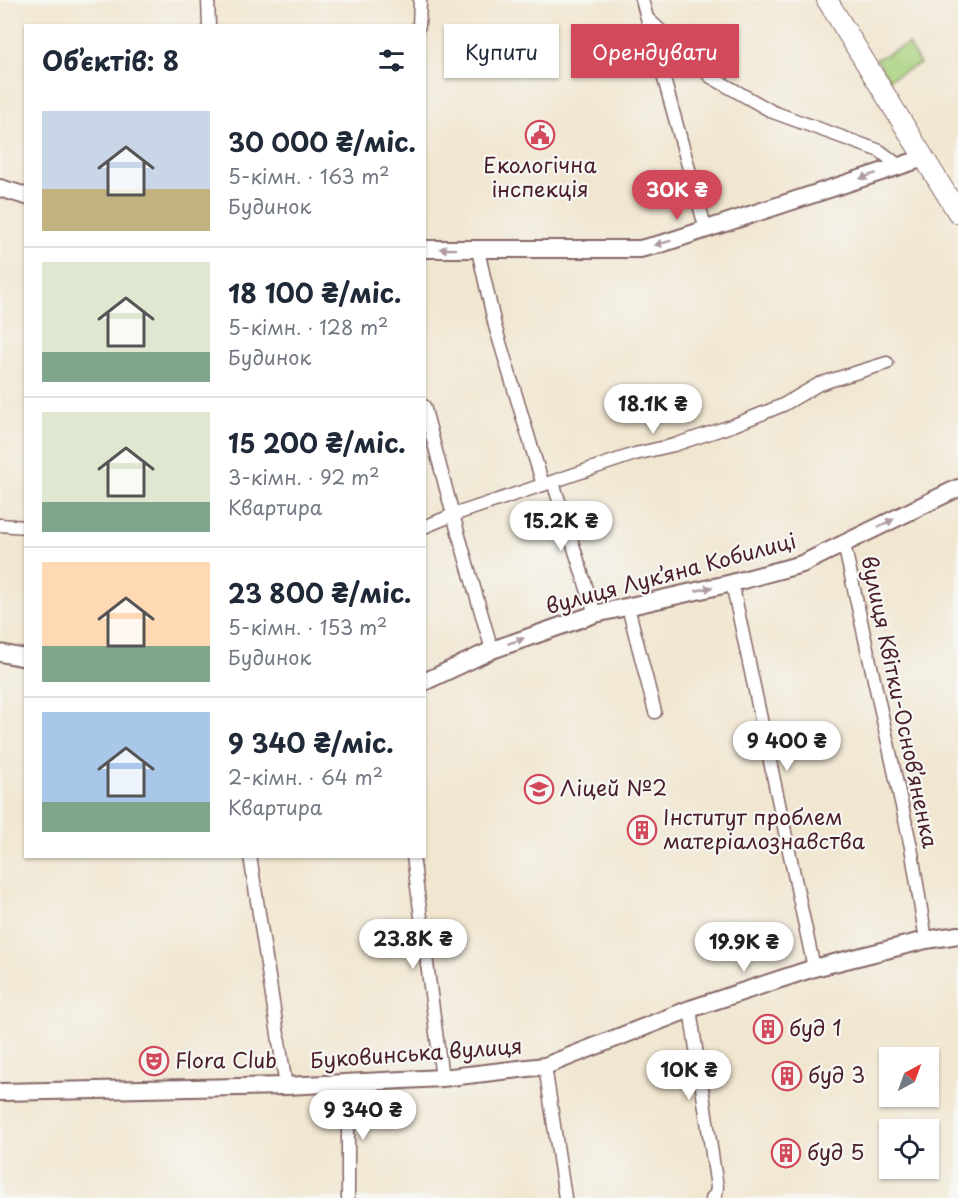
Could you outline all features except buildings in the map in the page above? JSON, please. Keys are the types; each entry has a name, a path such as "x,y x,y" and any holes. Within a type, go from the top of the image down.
{"main road":[{"path":"827,0 958,213"}],"street":[{"path":"208,0 209,24"},
{"path":"419,24 420,0"},
{"path":"642,0 706,230"},
{"path":"649,20 711,77 772,112 880,151 898,165"},
{"path":"426,249 640,249 706,230 924,158"},
{"path":"0,188 24,195"},
{"path":"478,250 495,326 595,614"},
{"path":"426,526 634,454 674,445 734,425 783,405 819,384 888,363"},
{"path":"426,414 492,650"},
{"name":"вулиця Лукʼяна Кобилиці","path":"426,681 492,650 595,614 732,583 802,564 958,488"},
{"path":"0,525 24,527"},
{"name":"вулиця Квітки-Основʼяненка","path":"844,544 911,847 926,940"},
{"path":"732,583 814,968"},
{"path":"628,607 655,712"},
{"path":"0,653 24,658"},
{"path":"250,858 286,1086"},
{"path":"413,858 442,1078"},
{"name":"Буковинська вулиця","path":"0,1092 286,1086 442,1078 545,1066 690,1009 814,968 926,940 958,935"},
{"path":"690,1009 717,1187 714,1196"},
{"path":"545,1066 565,1198"},
{"path":"348,1083 348,1198"}],"green space":[{"path":"908,44 920,64 889,79 876,59"}],"place":[{"name":"Екологічна інспекція","path":"540,135"},
{"name":"Ліцей №2","path":"539,789"},
{"name":"Інститут проблем матеріалознавства","path":"642,830"},
{"name":"буд 1","path":"768,1029"},
{"name":"Flora Club","path":"154,1061"},
{"name":"буд 3","path":"787,1076"},
{"name":"буд 5","path":"786,1153"}]}
